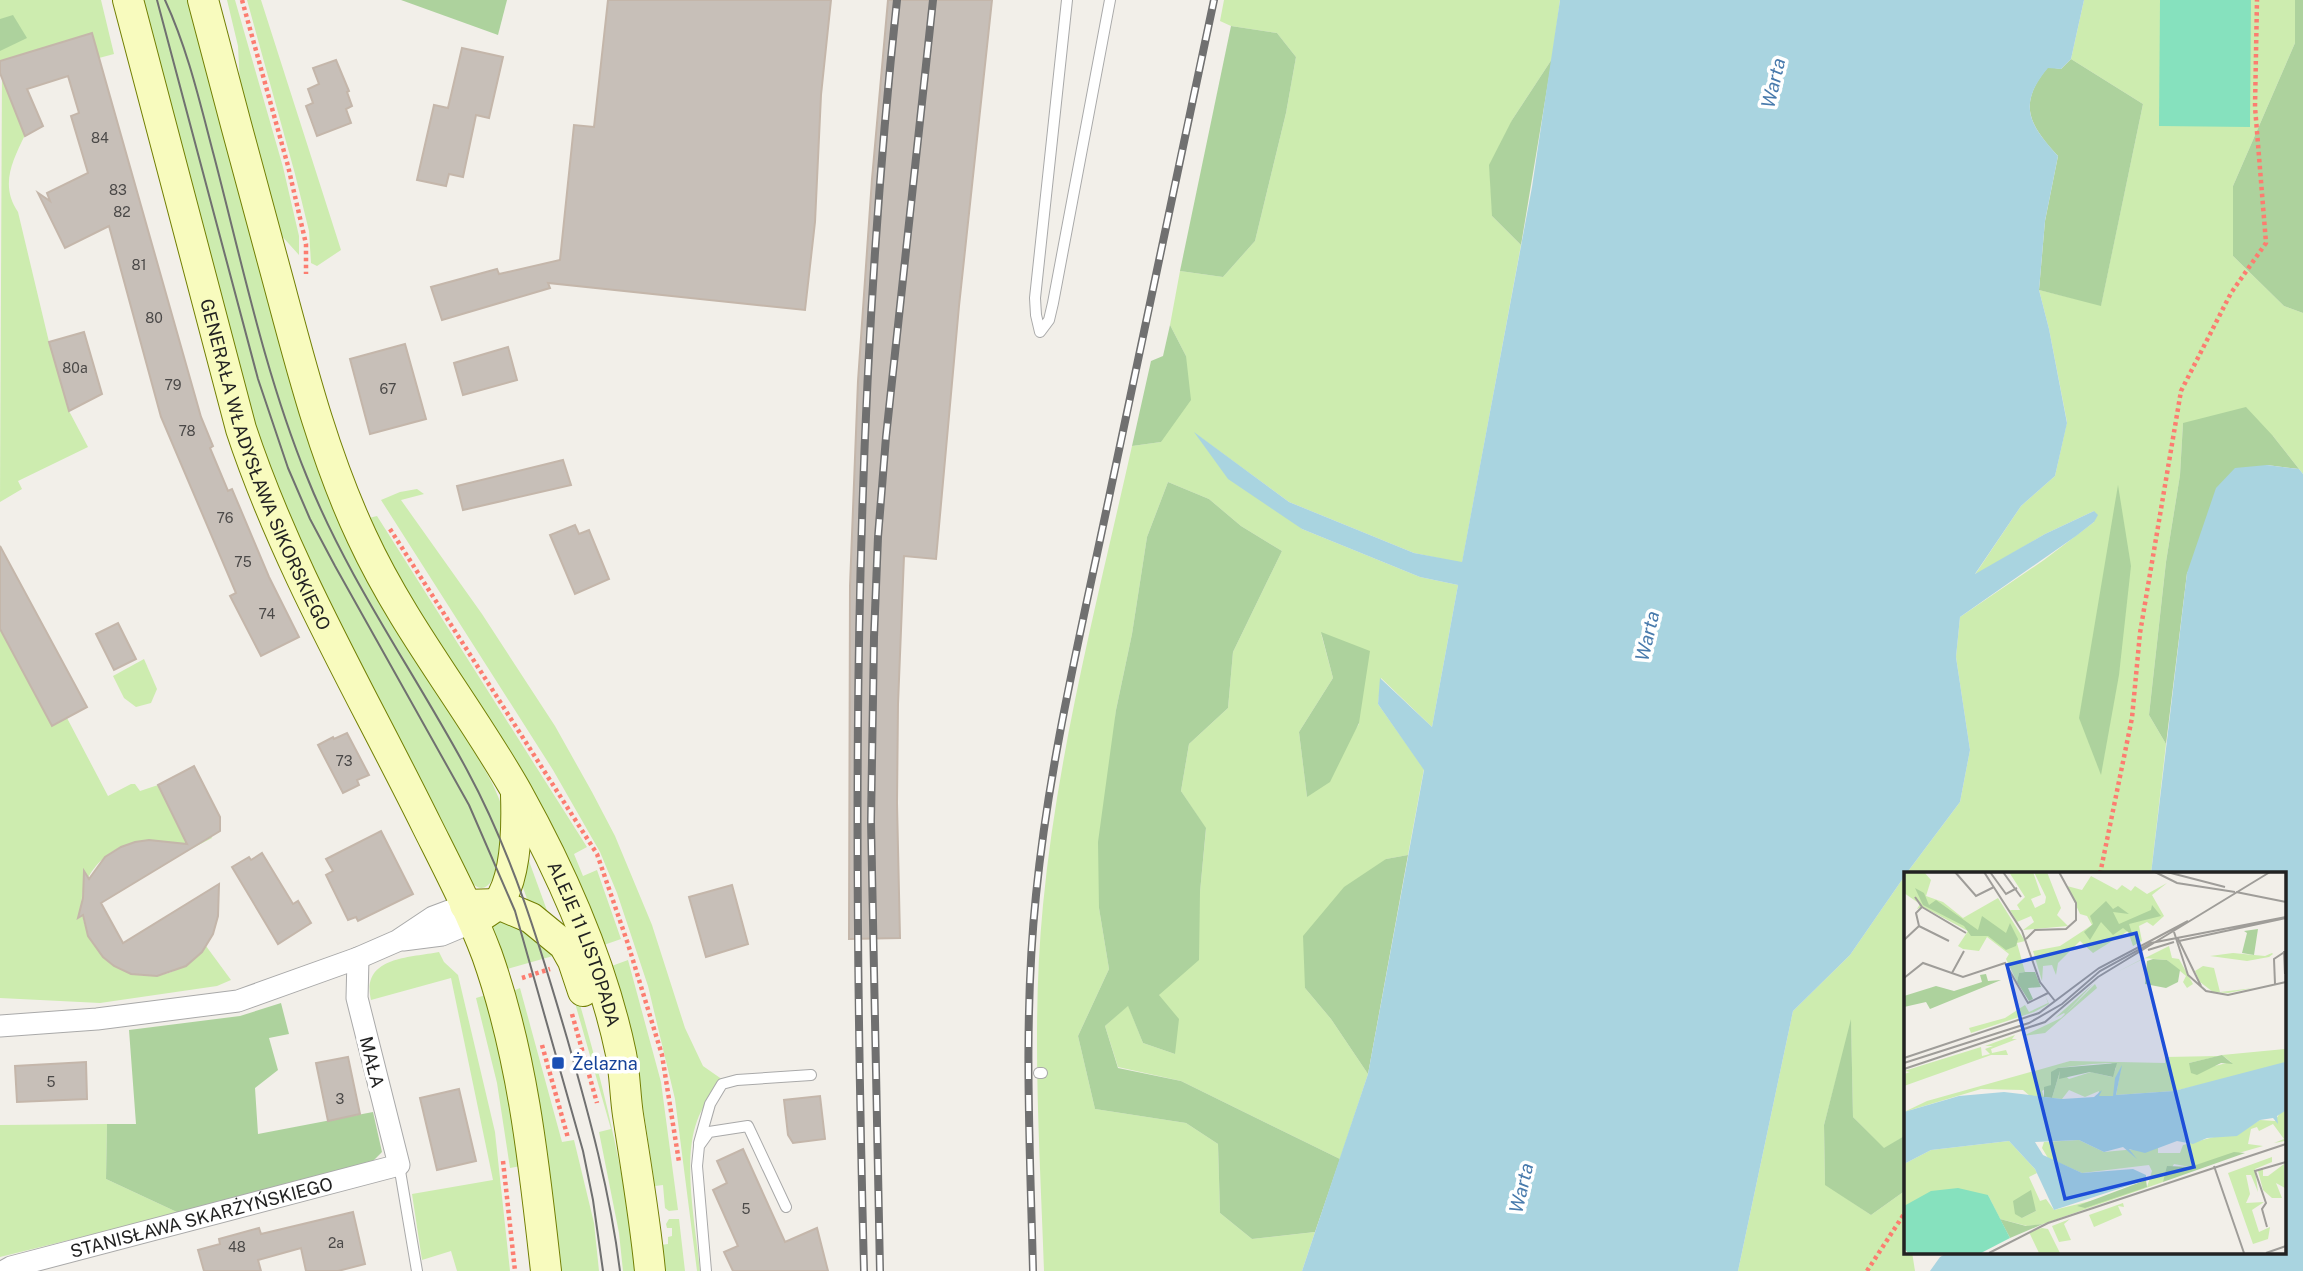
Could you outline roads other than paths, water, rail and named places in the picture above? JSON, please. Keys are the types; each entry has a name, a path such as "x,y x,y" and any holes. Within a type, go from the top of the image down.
{"main road":[{"name":"GENERAŁA WŁADYSŁAWA SIKORSKIEGO","path":"128,0 254,470 312,600 385,740 469,913"},
{"path":"203,0 304,376 345,499 362,539 393,595 516,791 517,825 512,864 498,904"},
{"name":"ALEJE 11 LISTOPADA","path":"516,791 556,867 592,955 621,1055 614,1113 643,1203 650,1271"},
{"path":"546,1271 523,1090 496,984 469,913 498,904 531,918 564,945 579,978 603,1062 614,1113"}],"street":[{"path":"0,1026 97,1019 238,1001 358,958 397,941 433,916 469,913"},
{"name":"MAŁA","path":"358,958 358,998 398,1165"},
{"name":"STANISŁAWA SKARŻYŃSKIEGO","path":"4,1271 398,1165"}],"lane":[{"path":"1067,0 1035,298 1040,332 1049,320 1053,303 1110,0"},
{"path":"706,1271 697,1166 699,1146 710,1104 722,1084 737,1080 811,1075"},
{"path":"699,1146 709,1132 748,1126 786,1207"},
{"path":"398,1165 418,1271"}],"water":[{"name":"Warta","path":"1560,0 2084,0 2071,59 2061,69 2048,68 2032,93 2030,104 2034,124 2058,156 2045,221 2039,290 2067,423 2055,476 2021,506 1975,574 2045,534 2094,511 2098,515 2094,522 2076,536 1960,617 1956,657 1970,750 1960,802 1908,872 1904,872 1904,877 1850,955 1793,1011 1738,1271 1302,1271 1368,1074 1424,770 1378,704 1380,678 1432,727 1458,585 1420,577 1302,529 1228,479 1194,432 1289,502 1414,553 1462,562 1532,187"},
{"path":"2267,465 2299,469 2303,474 2303,1271 1930,1271 1945,1254 2286,1254 2286,872 2151,872 2187,573 2216,488 2235,468"}],"tram line":[{"path":"157,0 258,379 288,468 310,519 335,566 469,805 515,911 583,1151 603,1271"},
{"path":"165,0 193,77 266,358 307,477 342,553 467,770 498,835 524,901 591,1124 611,1212 620,1271"}],"railway":[{"path":"864,1271 857,794 863,476 882,159 897,0"},
{"path":"880,1271 871,821 878,537 886,437 933,0"},
{"path":"1033,1271 1029,1036 1032,942 1042,846 1066,700 1214,0"}],"place":[{"name":"Żelazna","path":"558,1063"}]}
